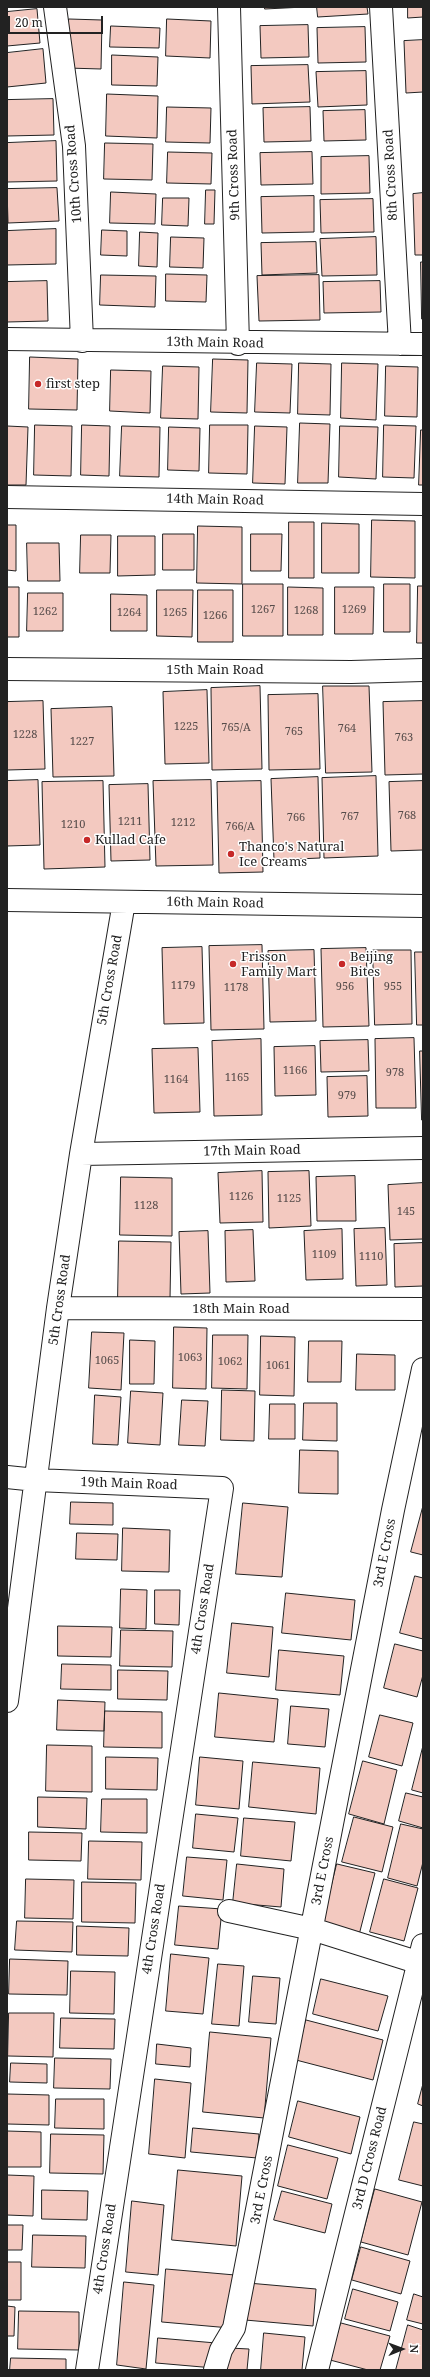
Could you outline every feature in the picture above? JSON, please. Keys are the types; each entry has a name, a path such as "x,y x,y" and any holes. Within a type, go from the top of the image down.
{"street":[{"name":"10th Cross Road","path":"55,7 74,146 82,341"},
{"name":"9th Cross Road","path":"229,7 238,344"},
{"name":"8th Cross Road","path":"381,7 400,344"},
{"name":"13th Main Road","path":"7,339 238,344 423,344"},
{"name":"14th Main Road","path":"7,497 423,504"},
{"name":"15th Main Road","path":"7,669 351,672 423,670"},
{"name":"16th Main Road","path":"7,900 423,906"},
{"name":"5th Cross Road","path":"7,1701 58,1308 81,1154 124,902"},
{"name":"17th Main Road","path":"81,1154 423,1148"},
{"name":"18th Main Road","path":"58,1308 423,1309"},
{"name":"3rd E Cross","path":"215,2370 221,2350 234,2328 393,1510 423,1369"},
{"name":"19th Main Road","path":"7,1477 36,1480 222,1488"},
{"name":"4th Cross Road","path":"87,2370 222,1488"},
{"path":"229,1911 312,1929 422,1958"},
{"name":"3rd D Cross Road","path":"317,2370 422,1958"}],"building":[{"path":"265,7 304,7 265,9"},
{"path":"317,7 367,7 368,14 318,17"},
{"path":"408,7 423,7 423,17 408,18"},
{"path":"37,9 40,43 7,46 7,12"},
{"path":"69,19 102,20 101,69 67,68"},
{"path":"167,19 211,21 210,58 166,56"},
{"path":"308,25 309,57 261,58 260,26"},
{"path":"111,26 160,28 159,48 110,47"},
{"path":"365,27 366,62 318,63 317,28"},
{"path":"423,40 423,92 406,93 404,41"},
{"path":"43,49 46,83 7,87 7,53"},
{"path":"112,55 158,57 157,86 112,85"},
{"path":"308,65 310,102 252,104 251,66"},
{"path":"366,71 367,105 318,107 316,72"},
{"path":"107,94 158,96 157,138 106,136"},
{"path":"53,99 54,135 7,136 7,100"},
{"path":"167,107 211,108 210,143 166,142"},
{"path":"310,107 311,141 264,142 263,108"},
{"path":"365,110 366,140 324,141 323,111"},
{"path":"56,141 57,181 7,182 7,143"},
{"path":"105,143 153,144 152,180 104,179"},
{"path":"168,152 212,153 211,184 167,183"},
{"path":"312,152 313,184 261,185 260,153"},
{"path":"369,156 370,193 321,194 321,157"},
{"path":"57,188 59,221 8,223 7,189"},
{"path":"206,190 215,190 214,224 205,224"},
{"path":"111,192 156,194 155,224 110,223"},
{"path":"423,193 423,255 415,255 413,194"},
{"path":"314,196 314,232 262,233 261,197"},
{"path":"163,198 189,198 188,226 162,225"},
{"path":"373,199 374,232 321,233 320,200"},
{"path":"56,229 56,264 7,265 7,231"},
{"path":"102,230 127,231 127,256 101,255"},
{"path":"140,232 158,233 157,267 139,266"},
{"path":"171,237 204,238 203,268 170,267"},
{"path":"376,237 377,275 322,276 320,239"},
{"path":"316,242 317,273 262,275 261,243"},
{"path":"421,262 423,262 423,319 422,319"},
{"path":"166,274 207,275 206,302 166,301"},
{"path":"101,275 156,276 155,307 100,305"},
{"path":"319,275 320,320 259,321 257,276"},
{"path":"47,281 48,321 7,322 7,282"},
{"path":"380,281 381,312 324,313 323,282"},
{"path":"30,357 78,359 77,410 29,409"},
{"path":"213,359 248,360 247,413 211,412"},
{"path":"257,363 292,364 290,413 255,412"},
{"path":"299,363 331,364 330,415 298,414"},
{"path":"342,363 378,364 376,420 341,418"},
{"path":"163,366 199,367 198,419 161,418"},
{"path":"386,366 418,367 417,417 385,416"},
{"path":"111,370 151,371 150,413 110,411"},
{"path":"300,423 330,424 328,483 298,483"},
{"path":"35,425 72,426 71,476 34,475"},
{"path":"82,425 110,426 109,476 81,475"},
{"path":"210,425 248,425 247,474 209,473"},
{"path":"384,425 416,426 414,478 383,477"},
{"path":"7,426 28,427 26,485 7,485"},
{"path":"122,426 160,427 159,477 120,476"},
{"path":"255,426 287,427 285,484 253,483"},
{"path":"340,426 378,427 376,479 339,477"},
{"path":"169,427 200,428 199,471 168,470"},
{"path":"421,430 423,430 423,485 419,485"},
{"path":"372,520 415,521 415,578 371,577"},
{"path":"289,522 314,522 314,578 289,578"},
{"path":"322,523 359,524 359,573 322,573"},
{"path":"7,525 16,525 16,571 7,570"},
{"path":"198,526 242,527 242,584 197,583"},
{"path":"163,534 194,534 194,570 163,570"},
{"path":"251,534 282,534 281,571 251,571"},
{"path":"81,535 111,535 110,573 80,573"},
{"path":"118,536 155,536 155,575 118,576"},
{"path":"27,543 59,543 60,581 28,581"},
{"path":"243,584 283,584 283,636 243,636"},
{"path":"384,584 410,584 410,632 384,632"},
{"path":"418,586 423,586 423,643 417,643"},
{"path":"7,587 19,587 19,637 7,637"},
{"path":"288,587 323,588 323,635 288,635"},
{"path":"335,587 374,587 373,634 335,634"},
{"path":"157,590 193,590 192,637 157,636"},
{"path":"198,590 233,590 233,642 198,642"},
{"path":"28,593 63,593 63,631 27,631"},
{"path":"111,594 147,595 147,631 111,631"},
{"path":"260,686 262,769 212,770 211,688"},
{"path":"323,686 369,686 372,772 326,773"},
{"path":"207,690 209,763 165,764 163,692"},
{"path":"318,694 320,769 269,770 268,695"},
{"path":"43,701 45,769 7,770 7,702"},
{"path":"423,701 423,774 385,775 383,702"},
{"path":"112,707 114,776 53,777 51,709"},
{"path":"376,776 378,856 324,858 322,778"},
{"path":"318,777 320,858 274,860 271,779"},
{"path":"38,780 40,845 7,846 7,781"},
{"path":"211,780 213,865 156,866 153,781"},
{"path":"103,781 105,867 44,869 42,782"},
{"path":"261,781 263,872 219,873 217,782"},
{"path":"423,781 423,850 391,851 389,782"},
{"path":"148,784 150,860 111,861 109,785"},
{"path":"262,945 264,1029 211,1030 209,946"},
{"path":"202,947 204,1023 164,1024 162,948"},
{"path":"366,948 369,1026 323,1027 321,949"},
{"path":"314,950 316,1021 270,1022 268,951"},
{"path":"373,950 411,950 412,1024 375,1025"},
{"path":"415,952 423,952 423,1025 417,1025"},
{"path":"414,1038 416,1108 376,1108 375,1039"},
{"path":"261,1039 262,1115 214,1116 212,1041"},
{"path":"368,1040 369,1071 321,1072 320,1041"},
{"path":"315,1046 316,1095 275,1096 274,1047"},
{"path":"198,1048 200,1112 154,1113 152,1049"},
{"path":"420,1051 423,1051 423,1120 422,1120"},
{"path":"367,1076 368,1116 328,1117 327,1077"},
{"path":"262,1171 263,1222 220,1223 218,1173"},
{"path":"309,1171 311,1226 269,1228 268,1172"},
{"path":"355,1176 356,1221 317,1221 316,1177"},
{"path":"121,1177 172,1178 172,1236 120,1235"},
{"path":"423,1183 423,1239 390,1240 388,1185"},
{"path":"385,1228 387,1285 356,1286 354,1229"},
{"path":"342,1229 343,1279 306,1280 304,1231"},
{"path":"253,1230 255,1281 226,1282 225,1231"},
{"path":"208,1231 210,1293 181,1294 179,1232"},
{"path":"119,1241 171,1242 170,1299 118,1298"},
{"path":"423,1243 423,1286 395,1287 394,1244"},
{"path":"174,1327 207,1328 206,1389 173,1388"},
{"path":"92,1332 124,1333 121,1390 89,1388"},
{"path":"213,1335 248,1335 247,1389 212,1388"},
{"path":"261,1336 295,1337 294,1396 260,1395"},
{"path":"130,1340 155,1341 154,1384 130,1384"},
{"path":"309,1341 342,1341 341,1382 308,1382"},
{"path":"357,1354 395,1355 395,1390 356,1390"},
{"path":"222,1390 255,1391 254,1441 221,1440"},
{"path":"131,1391 163,1393 160,1445 128,1443"},
{"path":"95,1395 121,1397 118,1445 93,1444"},
{"path":"182,1400 208,1401 205,1446 179,1445"},
{"path":"304,1403 337,1403 337,1441 303,1440"},
{"path":"270,1404 295,1404 295,1439 269,1439"},
{"path":"300,1450 338,1451 338,1494 299,1493"},
{"path":"71,1502 113,1503 113,1525 70,1524"},
{"path":"243,1503 288,1507 282,1577 236,1574"},
{"path":"423,1506 423,1555 411,1552"},
{"path":"123,1528 170,1530 169,1572 122,1571"},
{"path":"77,1533 118,1534 117,1560 76,1559"},
{"path":"415,1576 423,1578 423,1639 400,1633"},
{"path":"121,1589 147,1590 146,1629 120,1628"},
{"path":"155,1590 180,1590 179,1625 155,1624"},
{"path":"286,1593 355,1600 351,1640 282,1633"},
{"path":"232,1623 273,1627 269,1677 227,1673"},
{"path":"58,1626 112,1627 111,1657 58,1656"},
{"path":"121,1630 173,1631 172,1667 120,1666"},
{"path":"395,1644 423,1651 423,1675 417,1697 384,1688"},
{"path":"279,1650 344,1656 340,1695 276,1690"},
{"path":"62,1664 111,1665 111,1690 61,1689"},
{"path":"118,1670 168,1671 167,1700 118,1699"},
{"path":"219,1693 278,1699 274,1742 215,1737"},
{"path":"58,1700 105,1702 104,1731 57,1730"},
{"path":"291,1706 329,1709 325,1747 288,1744"},
{"path":"105,1711 162,1712 162,1748 104,1747"},
{"path":"380,1715 413,1723 402,1766 369,1757"},
{"path":"47,1745 92,1746 92,1792 46,1791"},
{"path":"423,1746 423,1793 412,1790"},
{"path":"106,1757 158,1758 157,1790 106,1789"},
{"path":"200,1757 243,1761 239,1809 196,1805"},
{"path":"363,1761 397,1770 384,1824 349,1814"},
{"path":"253,1762 320,1768 316,1814 249,1807"},
{"path":"406,1793 423,1797 423,1828 399,1821"},
{"path":"38,1797 87,1798 86,1829 38,1827"},
{"path":"102,1799 147,1799 147,1833 101,1832"},
{"path":"196,1814 238,1818 234,1852 193,1848"},
{"path":"354,1817 393,1827 382,1872 342,1862"},
{"path":"244,1818 295,1822 291,1861 241,1856"},
{"path":"401,1824 423,1829 423,1862 417,1886 388,1878"},
{"path":"29,1832 82,1833 81,1861 29,1860"},
{"path":"89,1841 142,1842 141,1880 88,1879"},
{"path":"187,1857 227,1860 223,1900 183,1896"},
{"path":"237,1864 284,1869 281,1907 233,1903"},
{"path":"337,1864 375,1873 359,1935 322,1925"},
{"path":"26,1879 74,1880 73,1919 25,1918"},
{"path":"384,1879 418,1888 404,1941 370,1932"},
{"path":"82,1882 136,1883 135,1923 82,1922"},
{"path":"179,1906 222,1909 218,1949 175,1945"},
{"path":"17,1921 73,1922 72,1952 15,1950"},
{"path":"77,1926 129,1928 128,1956 77,1955"},
{"path":"171,1954 209,1958 203,2014 166,2011"},
{"path":"10,1959 68,1961 67,1995 9,1994"},
{"path":"218,1964 244,1966 239,2026 212,2024"},
{"path":"71,1971 115,1972 114,2014 70,2013"},
{"path":"253,1976 280,1978 276,2024 249,2022"},
{"path":"321,1979 388,1996 378,2031 313,2014"},
{"path":"9,2013 54,2013 53,2057 8,2056"},
{"path":"61,2018 115,2019 114,2049 60,2048"},
{"path":"306,2020 383,2040 373,2080 296,2060"},
{"path":"210,2032 271,2038 264,2118 203,2112"},
{"path":"157,2044 191,2048 190,2067 156,2064"},
{"path":"55,2058 111,2059 110,2089 54,2088"},
{"path":"11,2063 47,2064 47,2083 10,2082"},
{"path":"155,2079 191,2083 185,2158 149,2154"},
{"path":"423,2084 423,2106 418,2104"},
{"path":"7,2094 49,2095 49,2125 7,2124"},
{"path":"56,2099 104,2099 104,2129 55,2128"},
{"path":"298,2101 360,2117 351,2154 289,2137"},
{"path":"414,2122 423,2124 423,2186 399,2180"},
{"path":"193,2128 259,2134 257,2158 191,2152"},
{"path":"7,2131 41,2132 41,2167 7,2167"},
{"path":"51,2134 104,2135 103,2174 50,2173"},
{"path":"288,2145 338,2158 327,2199 278,2186"},
{"path":"178,2170 242,2176 236,2246 172,2240"},
{"path":"7,2175 34,2176 33,2216 7,2215"},
{"path":"375,2189 422,2202 408,2255 361,2242"},
{"path":"42,2190 88,2191 87,2220 42,2219"},
{"path":"282,2191 332,2204 325,2233 274,2220"},
{"path":"132,2201 164,2205 158,2275 126,2272"},
{"path":"7,2225 23,2225 22,2250 7,2250"},
{"path":"33,2235 86,2236 85,2268 32,2267"},
{"path":"361,2247 410,2261 401,2294 352,2280"},
{"path":"7,2262 21,2262 21,2300 7,2300"},
{"path":"166,2269 235,2275 230,2328 162,2322"},
{"path":"124,2282 154,2285 146,2369 117,2365"},
{"path":"248,2283 316,2289 313,2326 245,2320"},
{"path":"353,2289 398,2302 390,2331 345,2319"},
{"path":"414,2294 423,2297 423,2324 407,2320"},
{"path":"7,2306 15,2307 14,2336 7,2336"},
{"path":"19,2311 79,2312 79,2350 18,2349"},
{"path":"341,2323 390,2336 380,2370 368,2370 330,2360"},
{"path":"408,2325 423,2330 423,2370 396,2370"},
{"path":"264,2333 305,2337 302,2370 261,2370"},
{"path":"158,2338 216,2343 214,2368 156,2363"},
{"path":"229,2348 249,2349 247,2370 227,2370"},
{"path":"11,2358 66,2359 66,2370 10,2370"}],"place":[{"name":"first step","path":"38,384"},
{"name":"Kullad Cafe","path":"87,840"},
{"name":"Thanco's Natural Ice Creams","path":"231,854"},
{"name":"Frisson Family Mart","path":"233,964"},
{"name":"Beijing Bites","path":"342,964"}]}
